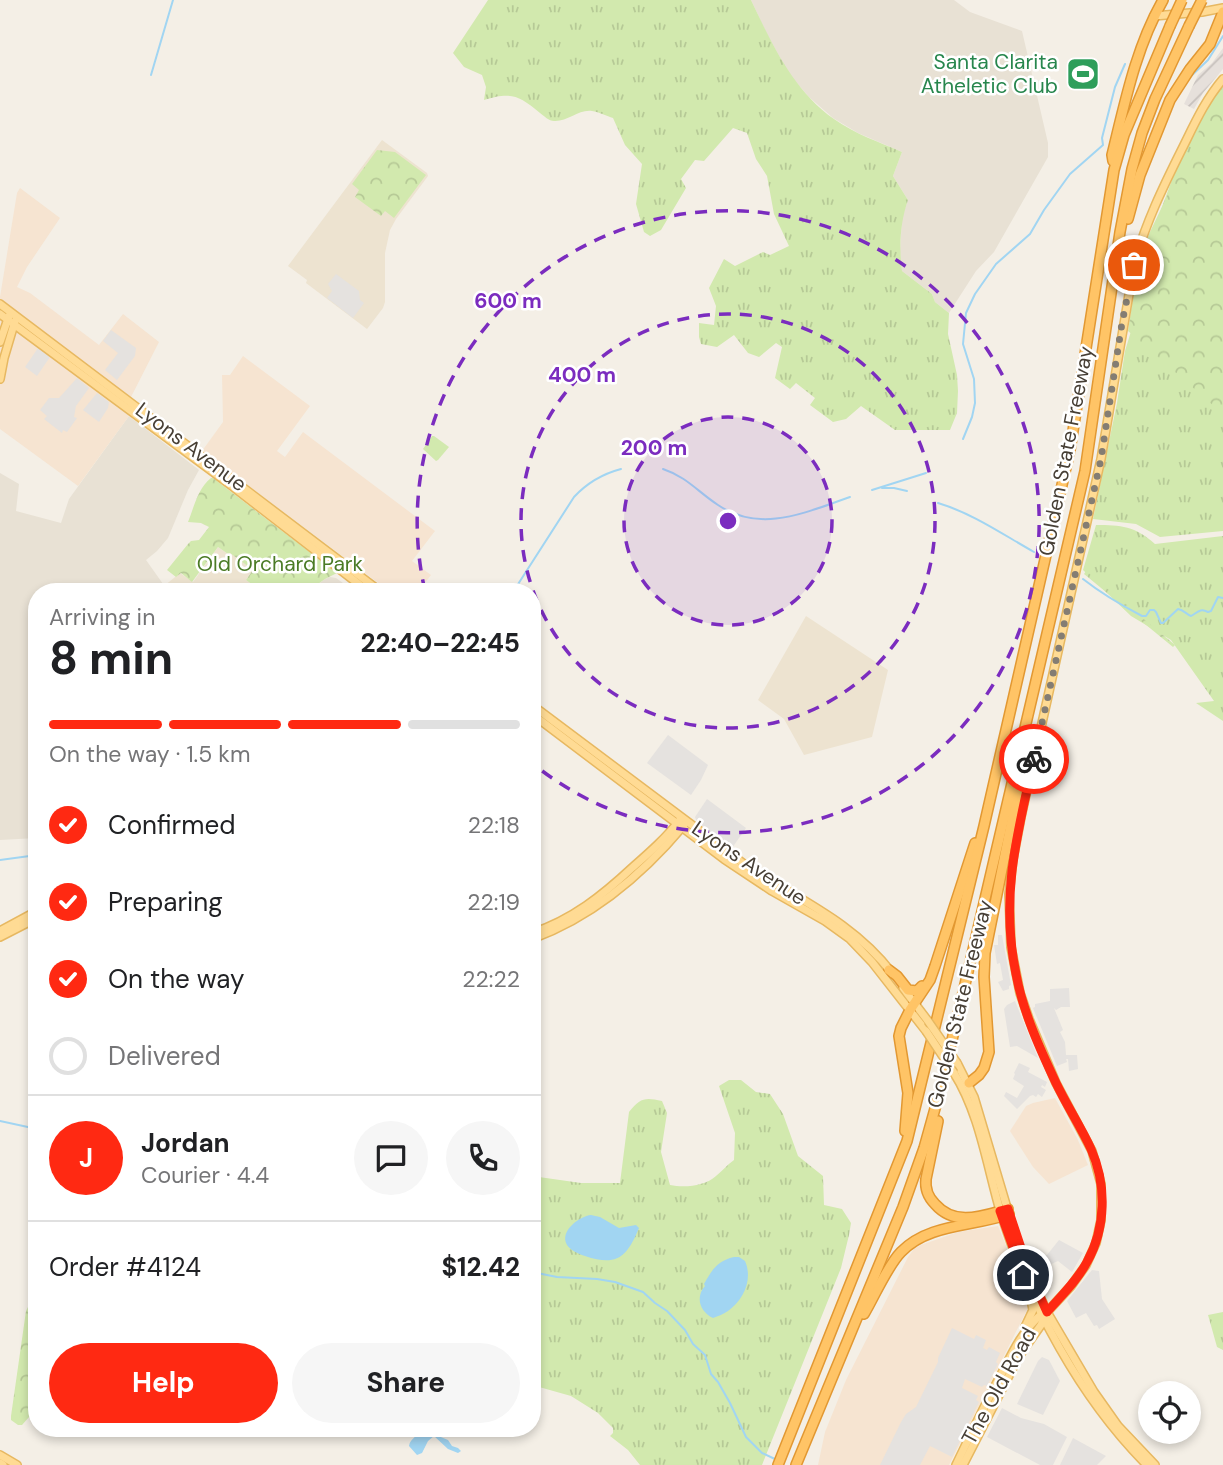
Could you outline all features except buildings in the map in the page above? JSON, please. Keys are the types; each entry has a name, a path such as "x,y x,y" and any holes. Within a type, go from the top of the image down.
{"highway":[{"path":"1114,170 1112,155 1130,82 1154,16 1163,0"},
{"name":"Golden State Freeway","path":"778,1465 907,1141 984,826 1070,450 1114,170 1129,123 1182,0"},
{"name":"Golden State Freeway","path":"798,1461 903,1208 941,1087 1085,471 1120,232 1132,169 1155,99 1202,0"},
{"path":"1120,232 1125,225 1140,175 1170,100 1210,44 1223,10"},
{"path":"969,1083 984,1068 989,1052 984,977 986,942 1036,702 1034,691"},
{"path":"901,1157 908,1093 901,1028 930,980 976,838 984,826"},
{"path":"889,970 908,990 917,991 938,956"},
{"path":"941,1087 940,1112 925,1185 931,1200 942,1212 958,1219 1005,1213"},
{"path":"847,1342 893,1262 907,1247 923,1236 940,1230 1005,1213"}],"main road":[{"path":"1154,16 1223,10"},
{"name":"The Old Road","path":"956,1465 1021,1339 1076,1279 1093,1250 1101,1220 1101,1184 1092,1152 1056,1083 1020,993 1012,957 1009,894 1011,870 1101,459 1122,323 1134,265 1150,214 1205,103 1223,79"},
{"name":"Lyons Avenue","path":"0,304 12,318 370,583"},
{"name":"Lyons Avenue","path":"0,314 12,318"},
{"path":"0,342 12,318"},
{"path":"0,379 12,318"},
{"name":"Lyons Avenue","path":"120,399 357,583"},
{"name":"Lyons Avenue","path":"541,712 641,787 724,859 764,886 825,922 829,921 852,937"},
{"name":"Lyons Avenue","path":"541,721 615,777 772,883 831,917 869,953 877,959 880,958 926,1031 940,1045"},
{"path":"615,777 636,788 641,787"},
{"path":"541,929 592,903 682,822"},
{"path":"541,935 595,908 661,851 682,822"},
{"path":"0,931 28,916"},
{"path":"0,937 28,923"},
{"name":"Lyons Avenue","path":"867,950 912,1007 928,1021 940,1045"},
{"path":"940,1045 957,1063 969,1083 1023,1275 1077,1375 1103,1415 1147,1465"},
{"path":"940,1045 972,1111 1005,1213 1044,1314 1112,1417 1155,1465"},
{"path":"1021,1339 1033,1307 1023,1275"},
{"name":"The Old Road","path":"963,1465 1019,1356 1044,1314"},
{"path":"0,1455 17,1465"}],"shaded area":[{"path":"751,0 954,0 970,12 1022,31 1048,143 1048,157 994,252 976,271 949,313 935,302 932,294 902,271 902,217 908,200 893,176 902,152 858,133 833,118 809,97 789,74"},
{"path":"1223,48 1223,69 1203,93 1194,109 1184,104 1198,75 1212,63"},
{"path":"382,140 428,176 390,230 385,253 385,302 367,329 288,266"},
{"path":"20,188 60,218 17,287 30,293 99,345 123,314 159,342 131,397 121,409 129,416 78,486 0,429 0,297"},
{"path":"336,274 359,291 360,300 364,303 353,318 327,298 332,291 328,284"},
{"path":"111,330 136,348 135,356 117,380 105,370 118,353 103,341"},
{"path":"38,348 50,357 37,376 25,367"},
{"path":"243,356 310,406 277,451 285,457 303,432 435,531 412,561 431,575 425,583 378,583 202,451 223,422 222,375 230,375"},
{"path":"77,378 89,388 76,406 74,417 77,418 67,432 63,430 62,433 44,419 47,416 40,410 49,398 59,398"},
{"path":"97,393 109,402 99,422 83,410"},
{"path":"129,416 199,470 168,538 146,560 162,583 28,583 28,838 0,840 0,473 19,484 16,511 61,523 69,499"},
{"path":"218,547 253,570 246,580 250,583 168,583 180,573 193,582"},
{"path":"336,578 343,583 320,583 325,579"},
{"path":"806,616 888,670 872,737 804,755 784,719 758,700"},
{"path":"668,735 708,765 691,795 647,763"},
{"path":"707,799 746,828 732,848 697,822 695,817"},
{"path":"998,935 1002,935 1011,985 1003,991 998,982 1003,980 994,945 998,945"},
{"path":"1069,988 1070,1007 1056,1010 1054,1008 1063,1030 1060,1032 1065,1042 1066,1055 1077,1055 1078,1069 1069,1071 1068,1059 1057,1066 1033,1008 1035,1004 1050,1001 1050,989"},
{"path":"1015,1001 1038,1058 1017,1046 1010,1047 1004,1009"},
{"path":"1019,1063 1030,1068 1028,1072 1047,1082 1045,1087 1041,1087 1046,1090 1042,1097 1038,1094 1036,1097 1030,1096 1017,1109 1004,1096 1006,1092 1017,1098 1024,1086 1013,1079"},
{"path":"1055,1098 1088,1165 1049,1184 1033,1167 1010,1131 1026,1106"},
{"path":"998,1226 1030,1304 949,1465 818,1465 825,1432 846,1380 914,1249 958,1232"},
{"path":"1059,1240 1083,1253 1072,1272 1058,1261 1036,1271 1032,1262 1047,1255"},
{"path":"1092,1270 1099,1271 1102,1299 1115,1319 1099,1329 1086,1313 1076,1318 1067,1301"},
{"path":"952,1328 974,1339 976,1335 986,1340 983,1348 987,1350 989,1347 1000,1353 996,1362 998,1364 987,1386 982,1387 965,1379 962,1388 978,1396 976,1400 979,1402 952,1457 930,1446 920,1465 880,1465 901,1422 906,1414 916,1407"},
{"path":"1042,1357 1049,1360 1060,1381 1043,1415 1017,1404"},
{"path":"1002,1408 1021,1418 1044,1424 1067,1437 1053,1465 1040,1465 987,1437"},
{"path":"1073,1438 1106,1456 1097,1465 1060,1465"}],"green space":[{"path":"488,0 751,0 785,65 807,94 834,119 850,129 902,152 893,176 908,200 901,235 902,271 932,294 935,302 949,313 948,334 958,391 957,413 950,430 895,430 861,406 846,419 833,422 810,405 815,398 796,383 790,389 775,378 782,347 776,343 759,357 748,353 734,335 717,347 701,344 699,323 714,325 716,306 709,288 724,259 735,266 763,252 770,255 789,246 774,214 767,176 756,159 747,133 733,128 704,161 695,160 681,179 686,188 661,230 650,236 644,232 636,204 642,164 625,145 613,118 587,111 564,120 552,121 526,102 514,97 501,96 484,100 486,87 482,75 464,67 453,53"},
{"path":"1223,84 1223,531 1160,537 1136,524 1093,519 1125,351 1132,328 1139,270 1173,177 1201,120"},
{"path":"1223,87 1223,414 1128,331 1134,290 1149,234 1180,169 1184,170 1197,144 1194,141"},
{"path":"377,150 395,152 426,175 394,218 385,211 381,216 355,197 359,190 352,184"},
{"path":"432,436 449,447 436,461 423,449"},
{"name":"Old Orchard Park","path":"213,478 337,573 319,583 250,583 246,580 253,570 218,547 192,582 181,573 176,577 167,570 188,544 199,540 209,527 188,522 207,482"},
{"path":"1096,525 1127,528 1141,533 1155,544 1223,536 1223,721 1196,703 1214,701 1171,640 1131,616 1083,570"},
{"path":"1086,571 1175,645 1173,647 1084,574"},
{"path":"729,1080 741,1080 756,1092 770,1094 783,1114 798,1156 823,1176 824,1205 842,1209 851,1223 849,1235 841,1268 762,1465 640,1465 628,1450 610,1436 613,1428 598,1413 571,1396 541,1388 541,1177 581,1183 620,1183 629,1112 640,1101 651,1099 662,1101 667,1113 661,1152 670,1185 688,1186 706,1182 734,1160 735,1133 719,1086"},
{"path":"28,1307 28,1418 22,1425 18,1425 11,1420 11,1416"},
{"path":"1223,1312 1223,1350 1217,1347 1208,1315"}],"water":[{"path":"591,1215 619,1228 636,1225 639,1228 630,1246 620,1257 613,1260 596,1259 577,1253 567,1245 566,1235 572,1225"},
{"path":"734,1257 745,1261 748,1275 746,1289 734,1306 713,1318 702,1308 700,1295 716,1267"},
{"path":"415,1437 433,1437 422,1453 417,1455 409,1446"},
{"path":"435,1437 448,1440 461,1451 458,1453 448,1449"}],"waterway":[{"path":"151,75 173,0"},
{"path":"1189,78 1208,60 1223,36"},
{"path":"963,439 975,403 974,379 963,344 966,313 975,294 996,264 1030,234 1070,174 1103,145 1102,138 1115,87 1125,64"},
{"path":"519,583 574,497 595,480 621,469"},
{"path":"663,469 686,480 734,514 751,518 784,518 850,497"},
{"path":"872,490 926,473"},
{"path":"882,488 907,491"},
{"path":"938,503 976,519 1034,552"},
{"path":"1083,579 1142,616 1154,610 1161,623 1178,609 1191,616 1201,610 1211,611 1218,597 1223,598"},
{"path":"0,860 28,856"},
{"path":"0,1121 28,1127"},
{"path":"541,1274 615,1282 643,1292 667,1311 705,1355 711,1374 730,1403 746,1437 762,1453 777,1460"}],"way so far":[{"path":"1034,759 1101,459 1122,323 1134,265"}],"place":[{"name":"Santa Clarita Atheletic Club","path":"1083,74"}],"route":[{"path":"1023,1275 1000,1211 1008,1209 1016,1238 1047,1312 1088,1261 1098,1235 1102,1204 1101,1184 1092,1152 1056,1083 1029,1019 1012,957 1009,917 1011,870 1034,759"}]}
